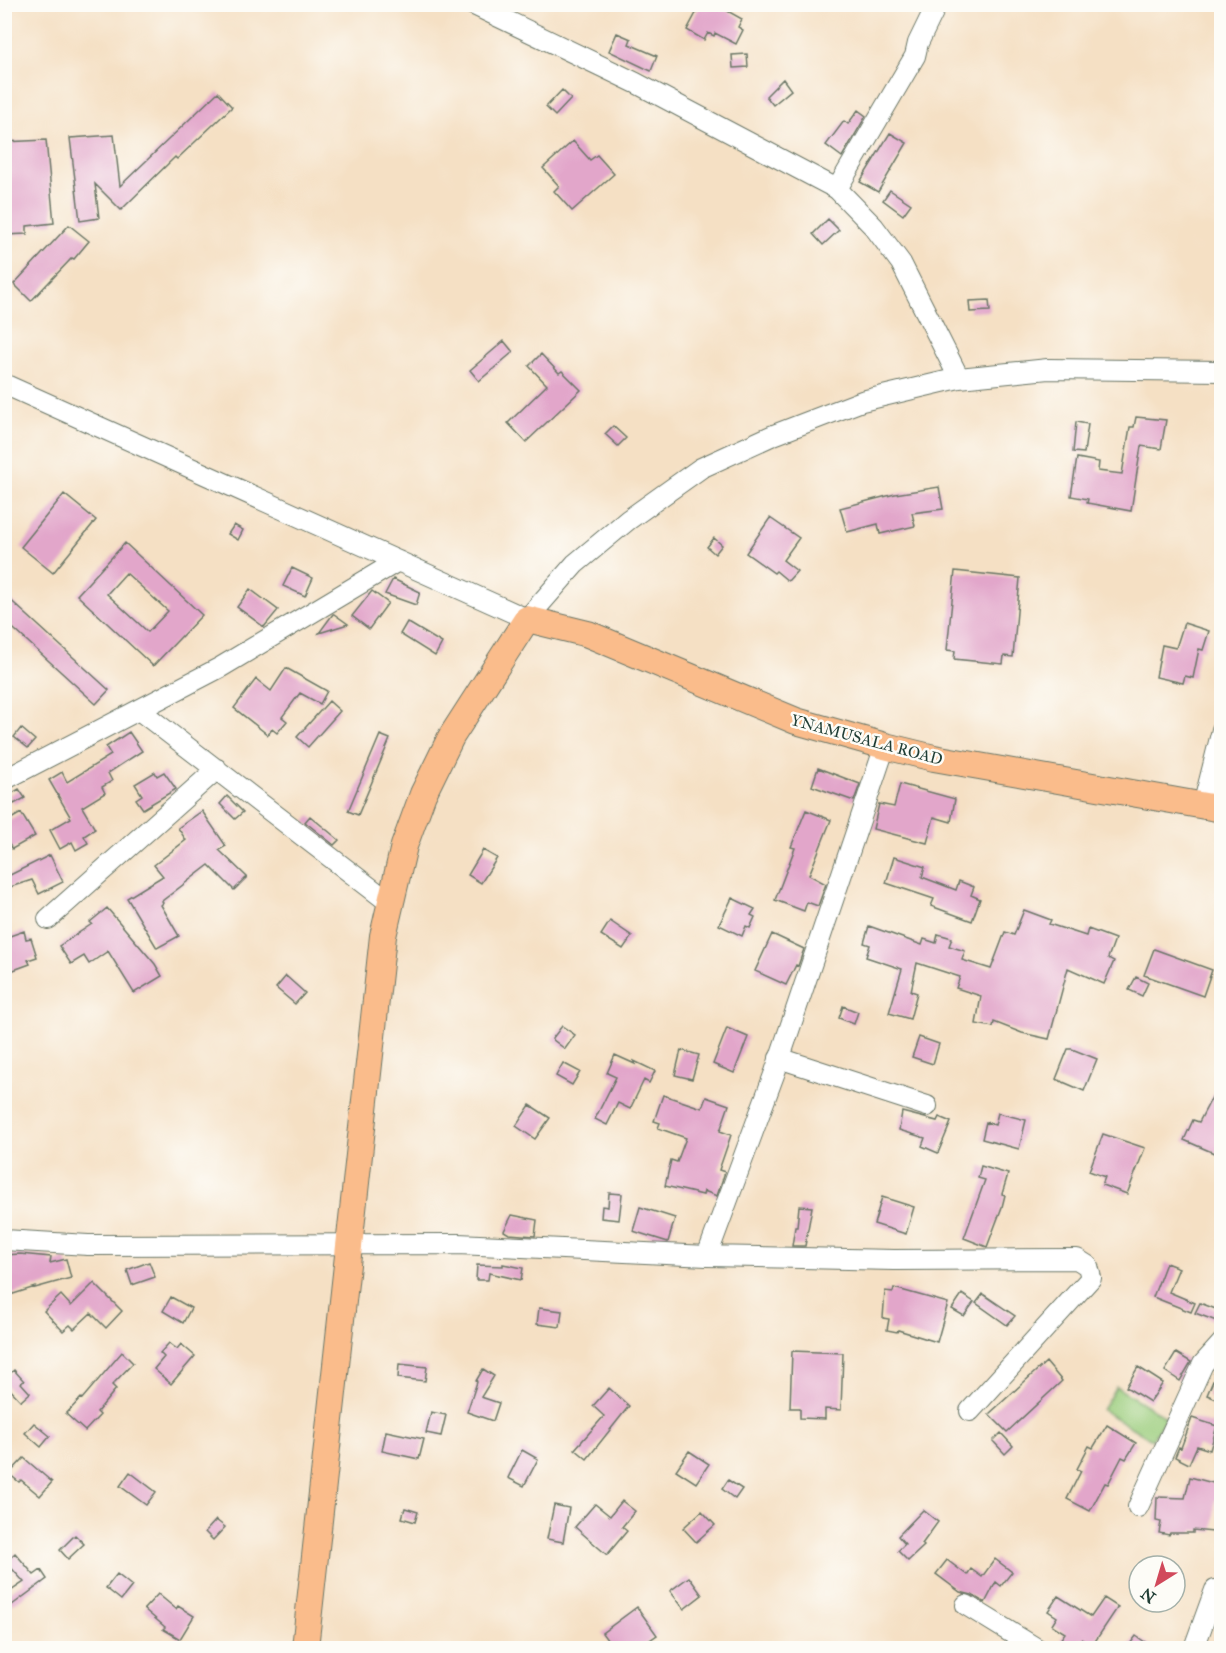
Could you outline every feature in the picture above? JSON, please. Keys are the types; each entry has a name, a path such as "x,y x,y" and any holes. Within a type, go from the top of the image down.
{"main road":[{"name":"YNAMUSALA ROAD","path":"527,619 588,634 796,721 885,746 934,758 1212,807"},
{"path":"305,1648 383,936 390,903 404,846 427,785 451,737 527,619"}],"street":[{"path":"472,4 636,83 837,189 874,227 901,263 959,378"},
{"path":"837,189 915,56 918,43 937,4"},
{"path":"4,384 527,619 575,564 628,520 701,468 771,435 862,401 959,378 1048,369 1221,371"},
{"path":"4,780 221,667 398,561"},
{"path":"140,710 390,903"},
{"path":"1212,807 1221,730"},
{"path":"707,1256 779,1058 885,746"},
{"path":"48,919 217,769"},
{"path":"779,1058 927,1106"},
{"path":"4,1240 88,1245 458,1244 707,1256 894,1260 1077,1259 1088,1266 1091,1278 970,1411"},
{"path":"1138,1507 1203,1364 1221,1343"},
{"path":"1194,1648 1215,1590"},
{"path":"966,1605 1036,1648"}],"green space":[{"path":"1116,1387 1166,1417 1152,1440 1102,1410"}],"building":[{"path":"701,4 715,4 742,19 738,27 743,30 736,44 715,33 714,36 708,33 704,40 687,30"},
{"path":"617,33 631,39 629,44 657,56 651,71 609,51"},
{"path":"747,54 748,67 733,68 732,55"},
{"path":"783,79 791,90 773,105 766,96"},
{"path":"562,90 571,99 555,116 546,107"},
{"path":"218,92 232,107 177,159 175,157 121,210 95,184 99,218 80,221 70,138 114,135 120,186"},
{"path":"858,110 866,116 842,157 826,145 844,121 848,124"},
{"path":"890,133 907,143 878,192 860,182"},
{"path":"46,140 54,223 27,226 27,234 4,235 4,142"},
{"path":"573,141 590,160 597,155 614,174 572,211 554,191 559,186 543,168"},
{"path":"890,190 911,204 903,215 883,200"},
{"path":"828,219 839,230 823,245 813,234"},
{"path":"69,225 89,241 31,301 14,284"},
{"path":"989,300 990,311 970,312 969,301"},
{"path":"504,341 513,352 479,381 470,370"},
{"path":"541,354 559,373 562,371 581,390 526,442 508,423 547,385 529,366"},
{"path":"1136,417 1166,420 1161,449 1141,446 1131,511 1087,503 1088,499 1071,496 1077,458 1099,462 1098,471 1122,474 1130,427 1134,427"},
{"path":"1076,422 1088,424 1084,453 1073,452"},
{"path":"613,426 626,438 618,446 605,434"},
{"path":"939,487 943,509 912,513 915,526 880,534 878,524 847,532 840,508 895,494"},
{"path":"64,494 96,520 53,573 21,547"},
{"path":"770,518 799,538 783,560 797,571 788,581 746,553"},
{"path":"234,525 243,530 238,540 228,534"},
{"path":"714,538 722,545 715,554 707,547"},
{"path":"125,543 202,615 153,666 77,595","holes":["126,573 168,611 148,632 107,594"]},
{"path":"292,568 313,578 305,596 283,586"},
{"path":"955,571 1020,578 1013,657 1004,656 1003,664 954,659 955,651 947,650"},
{"path":"393,579 420,592 416,605 385,594"},
{"path":"250,589 278,610 264,627 237,607"},
{"path":"372,591 388,603 369,629 352,616"},
{"path":"4,594 109,690 96,704 4,620"},
{"path":"333,614 348,624 319,633"},
{"path":"407,622 442,643 435,656 400,634"},
{"path":"1184,623 1209,631 1203,650 1199,649 1193,678 1185,676 1183,683 1156,677 1162,645 1176,648"},
{"path":"286,668 327,691 320,704 300,693 282,717 287,721 277,733 272,729 268,735 234,708 256,679 271,691"},
{"path":"329,701 340,711 308,747 297,737"},
{"path":"21,728 35,740 28,748 14,737"},
{"path":"129,732 142,751 108,773 112,781 102,787 105,793 82,807 95,829 84,836 88,843 76,850 72,842 60,849 50,830 71,818 49,780 62,772 67,782 111,755 106,747"},
{"path":"380,735 390,739 358,815 348,811"},
{"path":"818,768 860,784 854,801 812,786"},
{"path":"155,772 157,776 164,772 176,789 143,809 136,799 142,795 135,784"},
{"path":"900,784 955,799 951,822 934,817 927,843 873,829 879,804 894,807"},
{"path":"19,789 25,798 14,804 9,795"},
{"path":"227,796 243,812 235,819 220,804"},
{"path":"806,810 831,820 809,875 826,884 818,906 807,902 804,911 775,900 795,848 791,847"},
{"path":"202,811 226,846 219,850 247,877 234,890 209,865 162,901 161,905 179,936 157,948 127,898 163,876 154,865 186,840 178,828"},
{"path":"21,813 35,836 12,849 4,837 4,823"},
{"path":"310,816 339,840 334,845 305,822"},
{"path":"483,850 497,858 481,883 468,875"},
{"path":"50,855 63,882 39,894 32,880 4,889 4,878"},
{"path":"894,857 925,867 922,877 956,890 959,881 974,887 971,895 980,899 972,921 931,906 934,899 886,883"},
{"path":"732,898 755,909 751,915 755,917 750,928 746,926 742,936 719,925"},
{"path":"107,908 155,964 162,976 134,993 108,951 89,964 84,956 71,964 59,946 92,924 90,922"},
{"path":"1024,910 1051,920 1049,924 1086,936 1088,929 1115,939 1108,958 1114,961 1104,984 1068,968 1049,1039 1022,1033 994,1022 993,1027 976,1024 981,996 956,988 960,977 917,963 911,991 917,993 910,1019 889,1013 902,969 866,957 870,945 864,943 869,926 922,945 924,939 936,943 938,934 952,938 949,946 965,951 962,960 991,969 1005,932 1014,935"},
{"path":"610,921 632,936 623,949 601,935"},
{"path":"24,931 26,939 31,938 37,957 28,960 30,964 8,972 4,963 4,938"},
{"path":"772,934 804,949 798,966 796,965 786,985 755,971"},
{"path":"1154,949 1212,970 1203,996 1144,975"},
{"path":"286,976 305,993 295,1004 276,988"},
{"path":"1136,977 1148,983 1142,996 1129,990"},
{"path":"843,1006 858,1012 854,1024 839,1018"},
{"path":"562,1026 575,1035 565,1049 552,1039"},
{"path":"727,1028 748,1037 734,1073 713,1064"},
{"path":"919,1037 939,1044 933,1064 912,1057"},
{"path":"1068,1049 1097,1059 1084,1091 1056,1079"},
{"path":"681,1050 699,1055 692,1079 675,1075"},
{"path":"615,1055 655,1071 649,1083 644,1080 630,1109 618,1103 607,1125 595,1119 616,1077 607,1073"},
{"path":"563,1063 580,1072 572,1085 556,1076"},
{"path":"1221,1080 1221,1156 1184,1140 1193,1120 1199,1122"},
{"path":"663,1095 702,1108 706,1097 729,1105 720,1131 731,1135 719,1170 725,1172 717,1196 704,1191 703,1195 665,1186 671,1160 677,1162 686,1138 658,1128 660,1123 654,1121"},
{"path":"530,1105 550,1118 535,1139 516,1126"},
{"path":"902,1112 937,1121 939,1117 951,1122 938,1153 922,1146 925,1138 899,1130"},
{"path":"998,1113 1026,1120 1019,1149 982,1139 986,1122 995,1125"},
{"path":"1103,1134 1145,1148 1127,1194 1102,1185 1105,1177 1089,1171"},
{"path":"981,1166 1008,1174 1002,1194 1005,1195 1002,1207 987,1247 964,1238 985,1180 978,1178"},
{"path":"609,1193 622,1194 619,1220 601,1218 602,1206 608,1207"},
{"path":"882,1197 914,1207 906,1234 874,1224"},
{"path":"799,1206 812,1207 805,1246 792,1246 795,1227 797,1227"},
{"path":"640,1207 675,1218 668,1242 633,1231"},
{"path":"512,1215 537,1220 535,1236 509,1234 504,1231"},
{"path":"4,1255 51,1257 50,1263 66,1259 71,1278 4,1297"},
{"path":"149,1262 155,1277 132,1285 127,1270"},
{"path":"1166,1263 1179,1268 1169,1292 1195,1303 1191,1312 1153,1297"},
{"path":"503,1264 523,1268 521,1280 489,1273 488,1280 476,1280 477,1265 503,1266"},
{"path":"94,1283 122,1311 106,1328 91,1313 74,1329 70,1325 63,1331 44,1311 61,1295 71,1306"},
{"path":"894,1288 948,1303 937,1342 898,1330 897,1332 887,1330 889,1319 883,1318 885,1291 893,1292"},
{"path":"962,1294 974,1302 964,1316 952,1309"},
{"path":"983,1294 1015,1316 1007,1325 976,1303"},
{"path":"171,1297 191,1308 183,1323 163,1311"},
{"path":"1200,1303 1221,1311 1219,1322 1195,1313"},
{"path":"539,1308 562,1311 560,1327 537,1324"},
{"path":"169,1343 177,1349 181,1344 195,1356 171,1384 154,1369 164,1357 160,1353"},
{"path":"792,1351 843,1353 841,1410 825,1409 825,1419 800,1418 800,1408 790,1408"},
{"path":"122,1352 133,1363 112,1385 116,1389 97,1412 100,1415 85,1431 66,1414 82,1399"},
{"path":"1176,1353 1191,1362 1180,1381 1165,1371"},
{"path":"1046,1362 1062,1381 1007,1432 989,1414"},
{"path":"399,1364 427,1367 425,1381 398,1378"},
{"path":"1138,1367 1163,1383 1150,1402 1126,1387"},
{"path":"483,1369 494,1376 481,1397 499,1403 493,1421 467,1412 476,1381"},
{"path":"14,1370 24,1381 21,1383 30,1393 21,1401 4,1383 4,1379"},
{"path":"1213,1381 1221,1384 1221,1401 1207,1395"},
{"path":"609,1388 629,1406 587,1459 575,1449 604,1416 593,1406"},
{"path":"431,1412 446,1415 441,1436 426,1433"},
{"path":"1192,1418 1217,1426 1210,1450 1197,1446 1189,1464 1175,1457 1179,1447 1181,1448"},
{"path":"34,1423 50,1436 41,1447 25,1433"},
{"path":"1107,1425 1136,1443 1126,1459 1122,1457 1090,1511 1067,1499 1081,1471 1077,1469 1089,1446 1093,1448"},
{"path":"386,1431 424,1439 419,1459 382,1451"},
{"path":"1001,1433 1013,1446 1005,1454 993,1441"},
{"path":"522,1450 538,1459 524,1486 508,1478"},
{"path":"689,1451 709,1464 696,1483 676,1470"},
{"path":"24,1458 52,1482 40,1496 21,1480 19,1482 9,1474"},
{"path":"130,1472 156,1492 146,1505 120,1486"},
{"path":"1190,1477 1221,1485 1221,1500 1215,1500 1213,1532 1193,1530 1193,1533 1170,1533 1169,1535 1159,1533 1161,1522 1156,1521 1157,1497 1185,1498"},
{"path":"728,1480 742,1489 735,1499 722,1489"},
{"path":"622,1501 635,1511 622,1527 627,1531 607,1555 575,1527 595,1504 610,1516"},
{"path":"554,1505 569,1508 563,1542 547,1539"},
{"path":"405,1508 418,1512 415,1522 402,1518"},
{"path":"923,1510 938,1522 922,1544 924,1546 908,1561 898,1551 905,1544 898,1536"},
{"path":"702,1511 715,1525 696,1542 683,1528"},
{"path":"216,1520 225,1527 213,1540 205,1532"},
{"path":"75,1535 84,1544 68,1559 60,1550"},
{"path":"15,1553 34,1575 41,1570 47,1579 12,1605 5,1595 24,1582 6,1562"},
{"path":"995,1559 1012,1572 1001,1586 996,1582 985,1603 972,1595 960,1592 936,1574 947,1560 967,1575 971,1569 982,1577"},
{"path":"117,1574 132,1586 121,1600 106,1588"},
{"path":"689,1577 702,1595 684,1609 670,1591"},
{"path":"158,1594 176,1609 178,1606 194,1616 180,1639 163,1629 165,1627 144,1609"},
{"path":"1058,1596 1091,1617 1104,1598 1118,1607 1092,1646 1081,1639 1073,1648 1060,1640 1065,1633 1052,1625 1057,1617 1048,1611"},
{"path":"637,1607 657,1635 638,1648 613,1648 602,1633"},
{"path":"1136,1636 1154,1648 1127,1648"}]}
